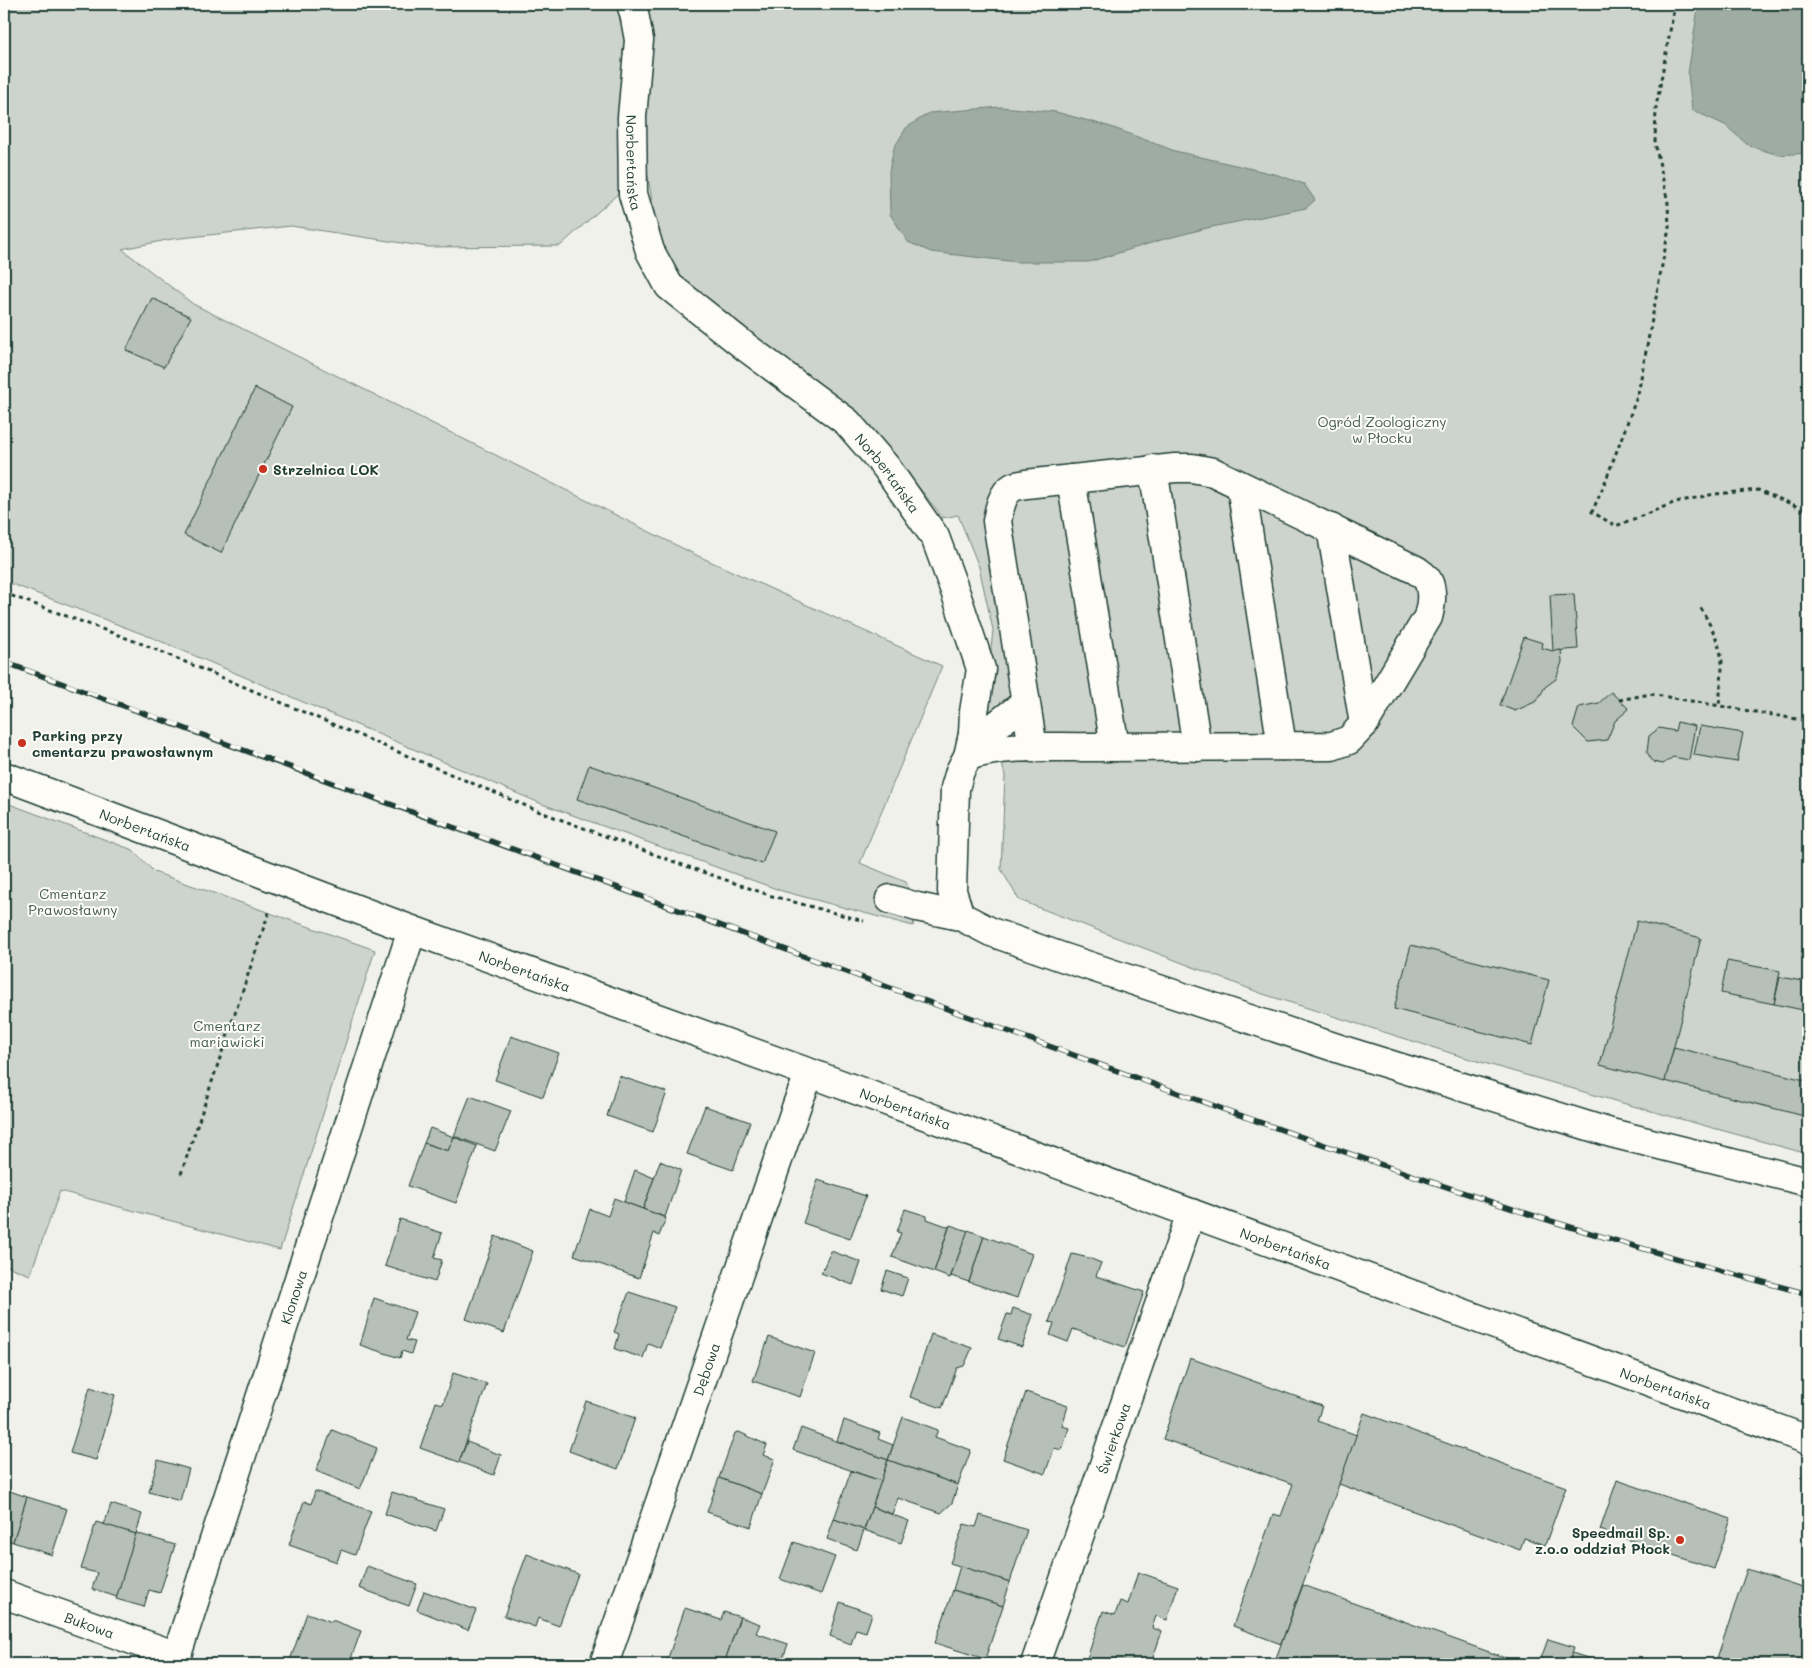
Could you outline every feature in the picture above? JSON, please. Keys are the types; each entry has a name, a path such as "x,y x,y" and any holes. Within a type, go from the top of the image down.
{"street":[{"name":"Norbertańska","path":"631,4 639,40 632,117 633,194 650,251 669,286 747,348 847,422 886,467 935,537 981,669 970,745 956,788 952,891 960,916"},
{"path":"970,745 986,750 1004,748 1033,748 1115,747 1332,746 1349,740 1364,724 1428,616 1431,593 1428,580 1416,570 1212,472 1192,468 1153,469 1013,487 1004,498 998,510 997,521 1033,748"},
{"path":"1153,469 1197,747"},
{"path":"1071,479 1115,747"},
{"path":"1241,486 1282,746"},
{"path":"1331,528 1364,724"},
{"path":"970,745 1026,703"},
{"name":"Norbertańska","path":"4,776 412,930 810,1073 1808,1440"},
{"path":"890,900 917,908 960,916 991,932 1343,1050 1611,1133 1808,1182"},
{"name":"Klonowa","path":"176,1660 412,930"},
{"name":"Dębowa","path":"604,1664 795,1111 810,1073"},
{"name":"Świerkowa","path":"1035,1664 1190,1213"},
{"name":"Bukowa","path":"4,1594 176,1660"}],"path":[{"path":"1676,4 1656,107 1655,144 1668,203 1669,228 1638,394 1592,512 1616,526 1676,502 1716,494 1758,490 1794,505 1808,514"},
{"path":"4,593 145,645 538,811 772,896 864,921"},
{"path":"1701,608 1718,646 1722,662 1718,706"},
{"path":"1619,700 1650,694 1808,721"},
{"path":"181,1174 271,907"}],"green space":[{"name":"Strzelnica LOK","path":"4,4 617,4 625,39 619,126 621,191 560,246 428,247 291,226 172,239 122,249 193,304 696,555 942,666 860,863 906,882 917,907 913,926 782,891 542,804 153,638 4,581"},
{"name":"Ogród Zoologiczny w Płocku","path":"642,4 1808,4 1808,1154 1460,1056 1263,994 1019,900 1001,869 1005,775 985,704 993,630 979,567 958,515 943,518 883,442 834,398 694,295 666,262 654,213 644,153"},
{"name":"Cmentarz mariawicki","path":"4,802 133,850 154,872 375,950 280,1250 60,1191 30,1275 4,1265"}],"shaded area":[{"path":"1701,4 1808,4 1808,153 1779,155 1749,146 1725,125 1692,110 1688,74 1697,14"},
{"path":"1001,107 1056,112 1111,127 1175,151 1278,175 1304,184 1315,200 1306,208 1207,228 1089,262 1017,262 931,252 908,242 890,214 889,171 894,148 906,128 929,113"}],"building":[{"path":"152,298 191,317 164,367 126,350"},
{"path":"255,388 292,407 221,553 184,535"},
{"path":"1574,594 1578,649 1553,651 1550,595"},
{"path":"1524,637 1543,643 1542,648 1553,651 1561,650 1562,662 1556,679 1545,687 1537,701 1515,711 1500,705"},
{"path":"1611,692 1629,709 1615,721 1607,740 1588,742 1573,727 1579,707 1599,703"},
{"path":"1677,722 1695,726 1689,760 1673,757 1663,764 1653,762 1647,752 1649,736 1659,728 1675,731"},
{"path":"1700,726 1743,733 1737,762 1694,755"},
{"path":"589,765 775,831 762,864 577,799"},
{"path":"1637,921 1701,938 1665,1082 1600,1065"},
{"path":"1411,945 1549,980 1532,1045 1394,1009"},
{"path":"1727,961 1780,971 1774,1004 1721,993"},
{"path":"1780,977 1808,982 1808,1011 1774,1004"},
{"path":"511,1036 559,1053 543,1097 495,1080"},
{"path":"1674,1047 1808,1081 1808,1117 1665,1081"},
{"path":"619,1076 667,1092 653,1132 607,1116"},
{"path":"470,1096 511,1111 495,1151 454,1136"},
{"path":"705,1106 750,1122 733,1170 687,1154"},
{"path":"430,1128 454,1137 448,1151 424,1143"},
{"path":"454,1137 477,1146 456,1203 408,1186 424,1143 448,1151"},
{"path":"660,1161 681,1170 665,1217 643,1209"},
{"path":"635,1170 654,1178 643,1209 624,1202"},
{"path":"818,1180 866,1196 850,1239 803,1223"},
{"path":"614,1198 666,1218 659,1236 654,1233 639,1278 574,1255 590,1209 608,1216"},
{"path":"905,1209 927,1216 927,1219 949,1227 934,1272 892,1257 901,1233 897,1232"},
{"path":"400,1219 442,1233 434,1258 442,1260 435,1282 385,1266"},
{"path":"950,1225 968,1231 950,1278 934,1272"},
{"path":"968,1230 984,1236 969,1282 951,1276"},
{"path":"495,1236 533,1251 504,1333 466,1319"},
{"path":"984,1236 1032,1254 1017,1298 969,1282"},
{"path":"831,1251 861,1262 853,1285 821,1273"},
{"path":"1072,1254 1101,1263 1096,1276 1144,1292 1125,1347 1073,1329 1068,1342 1050,1335 1054,1323 1049,1322"},
{"path":"887,1271 908,1278 902,1296 881,1289"},
{"path":"629,1292 675,1307 660,1348 648,1343 643,1358 615,1349 619,1334 614,1332"},
{"path":"374,1298 415,1312 406,1340 415,1342 411,1354 402,1351 400,1358 360,1345"},
{"path":"1013,1308 1033,1315 1022,1347 998,1339 1007,1314 1011,1315"},
{"path":"931,1334 972,1348 964,1366 957,1368 942,1408 910,1397"},
{"path":"769,1337 815,1353 800,1397 753,1381"},
{"path":"1190,1358 1322,1406 1317,1421 1357,1435 1281,1644 1233,1626 1273,1514 1281,1516 1293,1484 1163,1439"},
{"path":"453,1373 487,1384 459,1462 420,1448 436,1402 443,1404"},
{"path":"90,1387 115,1395 96,1460 70,1453"},
{"path":"1026,1392 1068,1406 1062,1426 1069,1428 1062,1450 1054,1448 1045,1474 1003,1459"},
{"path":"586,1401 635,1418 618,1469 569,1451"},
{"path":"1364,1413 1566,1487 1545,1545 1524,1538 1520,1550 1339,1484"},
{"path":"903,1417 938,1430 935,1437 971,1450 958,1485 888,1460"},
{"path":"844,1420 880,1433 878,1439 893,1445 888,1460 837,1441"},
{"path":"801,1428 888,1460 881,1481 793,1450"},
{"path":"332,1430 377,1448 360,1489 316,1471"},
{"path":"739,1432 767,1445 763,1455 775,1459 762,1494 719,1478 735,1433"},
{"path":"467,1442 501,1455 494,1475 459,1462"},
{"path":"158,1460 189,1469 180,1501 149,1492"},
{"path":"888,1460 958,1485 952,1503 941,1513 898,1498 892,1514 872,1507"},
{"path":"851,1471 881,1481 864,1530 834,1519"},
{"path":"719,1478 762,1494 751,1527 707,1512"},
{"path":"1617,1480 1731,1519 1714,1569 1600,1530"},
{"path":"4,1489 27,1497 13,1542 4,1539"},
{"path":"315,1491 371,1511 355,1555 341,1550 337,1562 289,1545 304,1501 311,1504"},
{"path":"392,1492 444,1509 436,1531 385,1514"},
{"path":"27,1497 67,1509 52,1555 13,1542"},
{"path":"111,1504 142,1514 136,1534 104,1525"},
{"path":"872,1507 909,1521 901,1543 864,1530"},
{"path":"980,1515 1027,1530 1010,1582 950,1563 964,1524 976,1527"},
{"path":"834,1519 864,1530 857,1550 827,1539"},
{"path":"96,1522 136,1534 117,1597 92,1589 97,1573 81,1569"},
{"path":"136,1533 175,1545 160,1593 149,1590 144,1607 116,1599"},
{"path":"794,1542 835,1557 821,1594 780,1579"},
{"path":"527,1554 578,1574 559,1626 538,1618 535,1627 504,1616"},
{"path":"367,1566 417,1584 409,1606 359,1588"},
{"path":"960,1566 1010,1582 1003,1606 953,1590"},
{"path":"1747,1569 1808,1589 1808,1664 1715,1664"},
{"path":"1138,1572 1178,1586 1167,1620 1156,1616 1152,1628 1162,1631 1151,1664 1085,1664 1103,1611 1115,1615 1120,1601 1128,1604"},
{"path":"1303,1585 1506,1658 1504,1664 1292,1664 1276,1658"},
{"path":"953,1590 1003,1606 985,1659 935,1643"},
{"path":"424,1591 476,1610 468,1630 417,1610"},
{"path":"840,1602 872,1614 866,1632 856,1629 851,1644 830,1636"},
{"path":"685,1608 721,1620 724,1612 740,1617 724,1664 666,1664"},
{"path":"307,1613 361,1631 349,1664 289,1663"},
{"path":"740,1617 760,1624 756,1633 788,1644 781,1664 724,1664"},
{"path":"1548,1639 1574,1647 1569,1664 1539,1664"},
{"path":"1572,1653 1606,1664 1569,1664"}],"railway":[{"path":"4,662 1298,1136 1513,1209 1660,1253 1808,1294"}],"place":[{"name":"Strzelnica LOK","path":"263,469"},
{"name":"Parking przy cmentarzu prawosławnym","path":"22,743"},
{"name":"Speedmail Sp. z.o.o oddział Płock","path":"1680,1540"}],"park label":[{"name":"Cmentarz Prawosławny","path":"73,902"}]}
